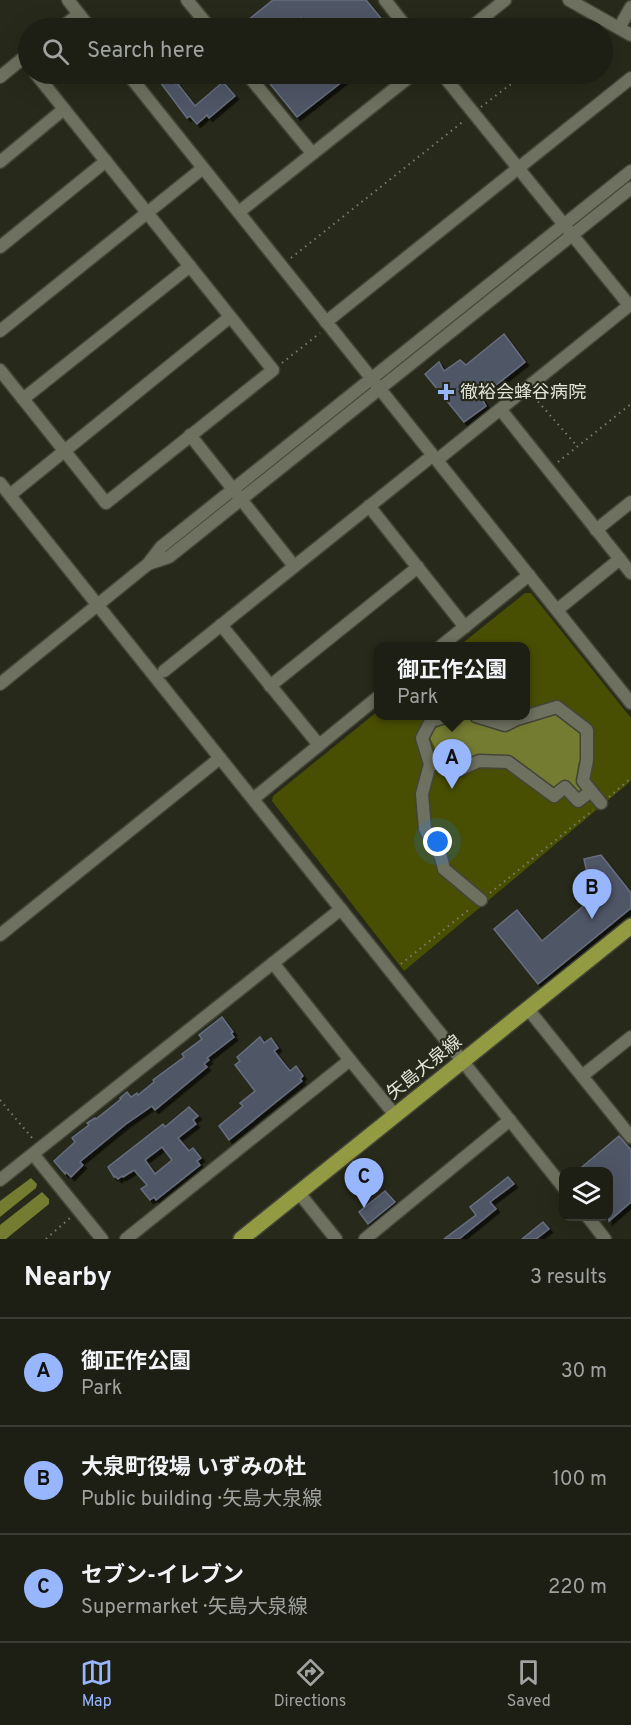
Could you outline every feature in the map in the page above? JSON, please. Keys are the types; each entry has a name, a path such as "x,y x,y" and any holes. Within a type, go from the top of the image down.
{"main road":[{"name":"矢島大泉線","path":"241,1239 631,926"}],"street":[{"path":"68,0 82,18"},
{"path":"187,0 202,18"},
{"path":"482,18 505,0"},
{"path":"569,0 601,18"},
{"path":"391,2 401,18"},
{"path":"619,28 631,8"},
{"path":"74,18 79,14"},
{"path":"613,25 631,35"},
{"path":"0,77 18,65"},
{"path":"328,324 631,78"},
{"path":"0,370 106,504 273,370 44,84"},
{"path":"136,84 380,389 432,460 529,575 631,703"},
{"path":"255,84 312,153"},
{"path":"239,212 400,84"},
{"path":"164,670 369,506 501,410 630,305 450,84"},
{"path":"0,162 64,109"},
{"path":"0,247 106,161"},
{"path":"0,331 203,168"},
{"path":"0,684 148,564 161,547 631,171"},
{"path":"148,564 170,557 242,501 631,188"},
{"path":"23,399 189,266"},
{"path":"10,495 230,317"},
{"path":"501,410 631,573"},
{"path":"190,435 294,566"},
{"path":"0,483 559,1182"},
{"path":"596,530 631,502"},
{"path":"369,506 465,627"},
{"path":"557,610 620,559"},
{"path":"270,686 418,567"},
{"path":"446,642 529,575"},
{"path":"221,625 319,745"},
{"path":"253,799 374,700"},
{"path":"530,714 557,707 587,730 587,760 583,781 601,803"},
{"path":"435,720 431,721 422,738 430,764 422,794 425,829 441,858 444,869 481,900"},
{"path":"489,720 505,725 516,720"},
{"path":"0,935 220,758"},
{"path":"430,764 459,770 479,761 508,762 554,796 565,787 578,801 591,791"},
{"path":"0,1180 341,909"},
{"path":"273,963 395,1115"},
{"path":"528,1009 629,1132"},
{"path":"582,1076 631,1037"},
{"path":"126,1239 350,1060"},
{"path":"365,1239 510,1120"},
{"path":"36,1151 102,1239"},
{"path":"299,1193 336,1239"},
{"path":"591,1221 605,1239"}],"path":[{"path":"282,266 511,84"},
{"path":"273,370 328,324"},
{"path":"527,389 578,446"},
{"path":"548,469 631,404"},
{"path":"399,966 631,778"},
{"path":"0,1100 36,1151"},
{"path":"46,1239 74,1215"}],"shaded area":[{"path":"525,593 531,593 631,718 631,781 404,971 272,801 273,796 374,714 374,720 530,720 530,642 464,642"},
{"path":"553,714 572,721 581,733 584,753 578,765 577,780 585,789 576,796 554,793 510,758 459,765 440,758 429,736 430,731 453,720 478,720 496,730 513,729 530,718"},
{"path":"31,1178 37,1184 36,1188 0,1217 0,1201"},
{"path":"42,1192 49,1199 49,1204 6,1239 0,1239 0,1225"}],"building":[{"path":"273,0 366,0 381,18 301,18 250,18"},
{"path":"162,84 178,84 195,106 221,84 225,84 235,96 209,118 207,115 197,124 190,116 187,118"},
{"path":"270,84 339,84 297,117"},
{"path":"504,334 525,362 481,397 486,406 464,422 425,374 439,362 444,371 460,360 466,365"},
{"path":"601,855 631,893 631,908 538,984 494,929 517,910 542,941 594,897 582,882 588,877 584,859"},
{"path":"222,1017 234,1037 207,1058 209,1060 204,1064 207,1067 155,1110 152,1106 126,1124 82,1160 80,1162 83,1165 71,1177 66,1172 65,1174 54,1161 75,1142 72,1138 89,1125 87,1123 96,1119 127,1092 131,1097 137,1093 138,1095 154,1082 153,1080 184,1057 182,1054 202,1039 199,1035"},
{"path":"260,1037 264,1043 271,1038 278,1048 274,1051 290,1071 296,1066 303,1076 300,1079 302,1081 229,1140 219,1126 243,1106 240,1103 255,1091 235,1065 240,1061 237,1057"},
{"path":"189,1107 198,1116 193,1120 196,1124 178,1138 189,1151 193,1148 201,1158 197,1161 200,1165 156,1200 154,1197 150,1200 141,1189 147,1185 134,1170 118,1179 108,1167 163,1124 165,1127","holes":["162,1147 172,1160 155,1174 145,1160"]},
{"path":"619,1136 631,1150 631,1202 613,1218 613,1167 582,1167"},
{"path":"508,1177 514,1184 490,1202 496,1209 459,1239 444,1239 476,1215 470,1207"},
{"path":"385,1191 395,1202 368,1224 359,1212"},
{"path":"543,1222 549,1229 536,1239 522,1239"}],"place":[{"name":"徹裕会蜂谷病院","path":"446,392"},
{"name":"御正作公園","path":"452,789"},
{"name":"大泉町役場 いずみの杜","path":"592,919"},
{"name":"セブン-イレブン","path":"364,1208"}]}
